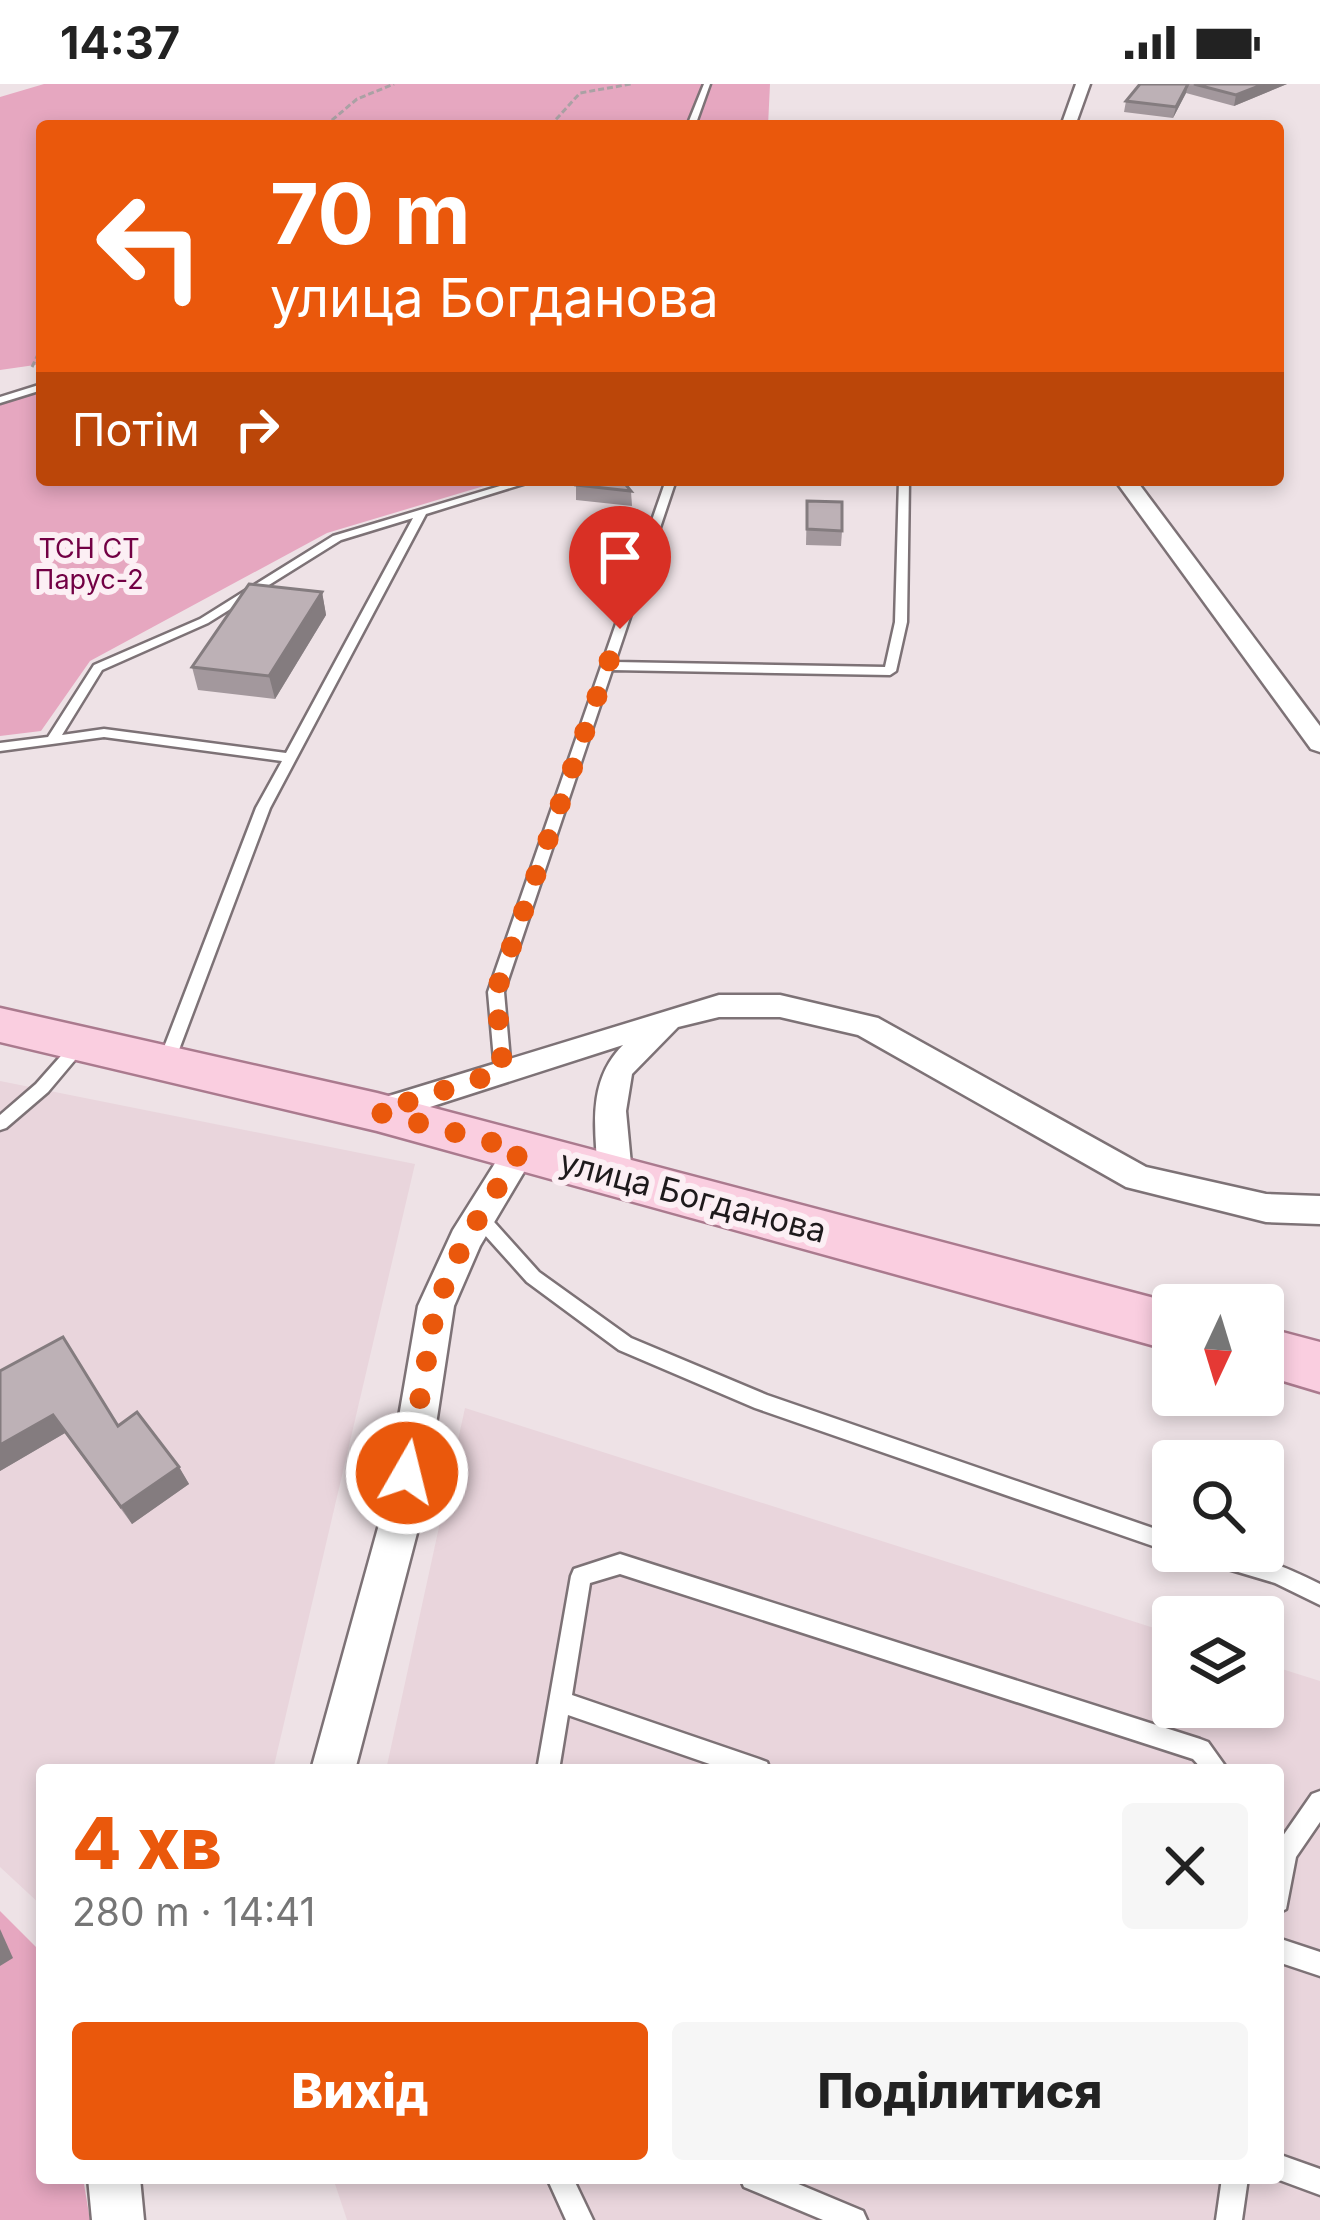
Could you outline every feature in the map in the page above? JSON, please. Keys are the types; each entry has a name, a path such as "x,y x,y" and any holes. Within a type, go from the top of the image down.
{"main road":[{"name":"улица Богданова","path":"0,1025 377,1112 1152,1321"},
{"path":"1284,1357 1320,1366"}],"street":[{"path":"1070,120 1083,84"},
{"path":"1129,486 1320,744"},
{"path":"377,1112 668,1018 719,1006 780,1006 867,1025 1138,1178 1267,1208 1320,1210"},
{"path":"615,1175 610,1111 617,1070 668,1018"},
{"path":"335,1764 403,1510 436,1306 479,1218 521,1150"},
{"path":"115,2184 118,2220"}],"lane":[{"path":"693,120 707,84"},
{"path":"0,400 36,389"},
{"path":"52,740 98,668 204,621 337,538 511,486"},
{"path":"503,1071 496,992 669,486"},
{"path":"608,666 890,671 901,622 904,486"},
{"path":"166,1063 263,808 422,512"},
{"path":"0,746 104,733 290,758"},
{"path":"0,1124 42,1088 81,1043"},
{"path":"479,1218 532,1277 625,1344 762,1402 1152,1537"},
{"path":"549,1764 581,1576 620,1564 1200,1750 1211,1764"},
{"path":"1272,1572 1320,1595"},
{"path":"559,1701 742,1764"},
{"path":"1284,1847 1320,1802"},
{"path":"1284,1952 1320,1964"},
{"path":"1284,2169 1320,2182"},
{"path":"563,2184 580,2220"},
{"path":"767,2184 854,2220"},
{"path":"1229,2220 1234,2184"}],"path":[{"path":"332,120 357,98 394,84"},
{"path":"554,120 580,93 631,84"}],"shaded area":[{"path":"0,1081 415,1164 274,1764 36,1764 36,1900 0,1867"},
{"path":"465,1408 1152,1627 1152,1728 1284,1728 1284,1670 1320,1681 1320,2220 347,2220 335,2184 1284,2184 1284,1764 387,1764"}],"green space":[{"path":"44,84 770,84 768,120 36,120 36,365 0,370 0,97"},
{"name":"ТСН СТ Парус-2","path":"36,390 36,486 484,486 327,533 90,661 41,731 0,736 0,402"},
{"path":"0,1911 36,1947 36,2184 84,2184 90,2220 0,2220"}],"building":[{"path":"1140,84 1188,84 1176,107 1126,101"},
{"path":"1194,84 1264,84 1236,95"},
{"path":"585,486 627,486 631,491"},
{"path":"807,501 842,502 842,531 807,529"},
{"path":"249,584 322,592 269,676 192,667"},
{"path":"63,1337 118,1426 137,1412 179,1467 121,1507 53,1415 0,1445 0,1371"}],"route":[{"path":"407,1473 436,1306 465,1240 521,1150 377,1112 503,1071 496,992 620,629"}]}
